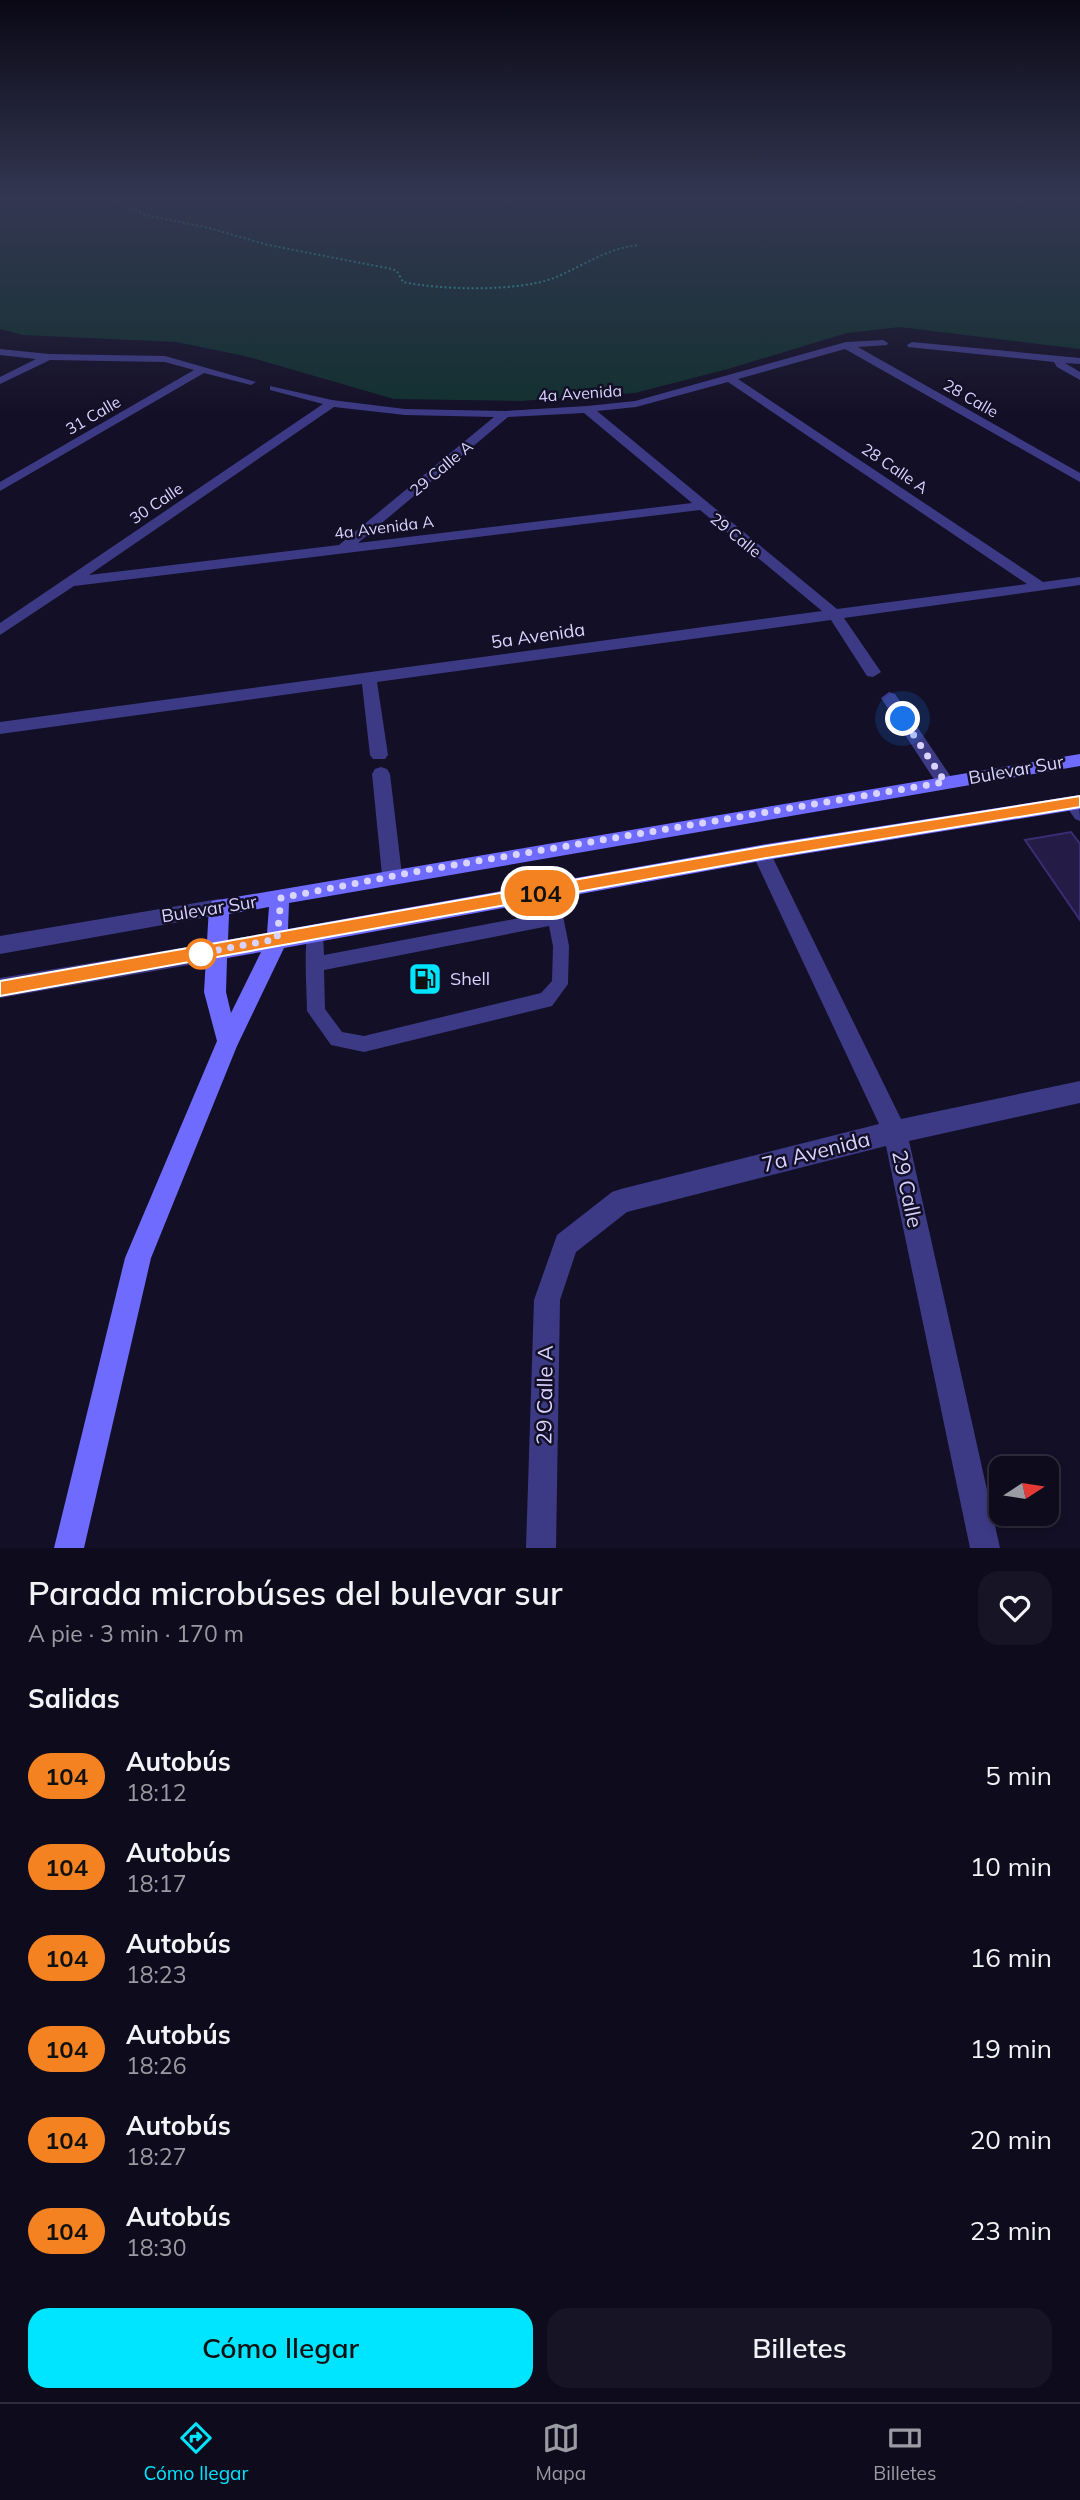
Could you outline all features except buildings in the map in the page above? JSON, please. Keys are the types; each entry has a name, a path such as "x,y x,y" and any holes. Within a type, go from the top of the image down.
{"main road":[{"name":"Bulevar Sur","path":"219,907 281,898 392,875 1080,760"},
{"path":"217,951 761,853 1077,806"},
{"path":"69,1548 138,1258 228,1041 263,973 277,939 281,898"},
{"path":"219,907 215,992 228,1041"}],"street":[{"name":"4a Avenida","path":"274,388 332,403 405,412 505,414 587,409 636,404 846,345 883,343"},
{"name":"28 Calle","path":"846,345 1080,478"},
{"path":"912,345 1080,361"},
{"path":"0,352 49,356 149,357 251,382"},
{"path":"0,381 49,356"},
{"path":"1058,360 1061,365 1080,377"},
{"name":"31 Calle","path":"0,487 203,369"},
{"name":"28 Calle A","path":"731,379 1040,586"},
{"name":"30 Calle","path":"0,630 332,403"},
{"name":"29 Calle","path":"587,409 835,615 873,673"},
{"name":"29 Calle A","path":"344,549 505,414"},
{"name":"4a Avenida A","path":"71,582 701,506"},
{"name":"5a Avenida","path":"0,728 1080,581"},
{"path":"369,679 379,755"},
{"path":"889,698 945,782"},
{"path":"381,774 392,875"},
{"name":"29 Calle","path":"761,853 895,1132 985,1548"},
{"name":"Bulevar Sur","path":"0,945 219,907"},
{"path":"0,988 217,951"},
{"name":"7a Avenida","path":"566,1244 621,1201 895,1132 1080,1092"},
{"name":"29 Calle A","path":"541,1548 547,1300 566,1244"}],"lane":[{"path":"315,933 316,1011 337,1039 364,1044 546,1000 560,984 561,946 550,891"},
{"path":"316,964 556,918"}],"path":[{"path":"395,270 403,282 432,288 503,288 538,283 566,270"}],"green space":[{"path":"0,270 1080,270 1080,349 900,327 847,333 728,369 635,393 520,401 394,399 245,356 176,342 23,335 0,329"}],"bus line":[{"name":"104","path":"0,988 761,853 1080,802"}],"place":[{"name":"Shell","path":"425,979"}],"route":[{"path":"201,954 191,955 277,939 281,898 392,875 945,782 903,719"}]}
